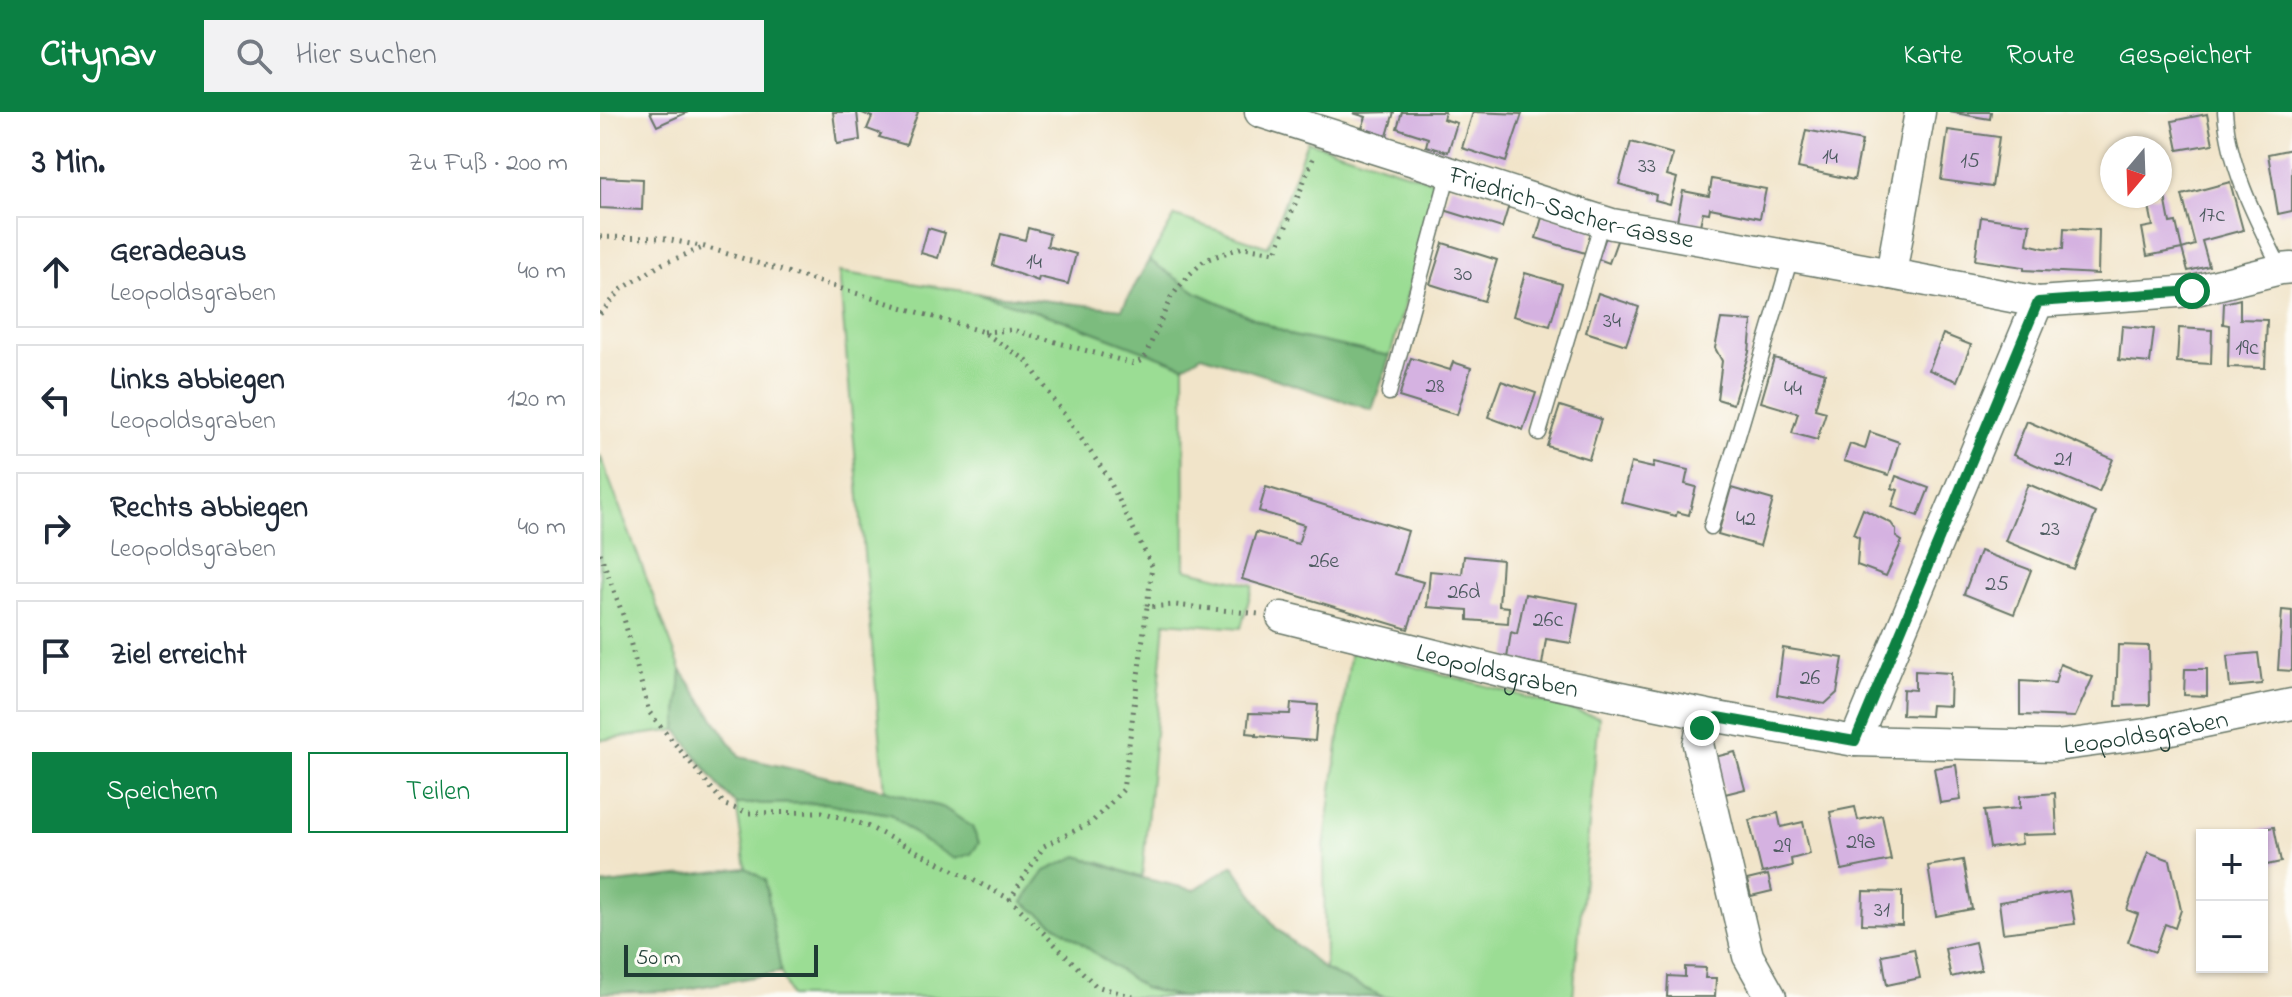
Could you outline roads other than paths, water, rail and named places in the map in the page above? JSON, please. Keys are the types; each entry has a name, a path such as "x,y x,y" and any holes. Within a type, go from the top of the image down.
{"street":[{"name":"Friedrich-Sacher-Gasse","path":"1260,112 1602,221 1891,274"},
{"path":"1920,112 1891,274 2038,302 2192,291 2286,268"},
{"path":"1855,741 2038,302"},
{"name":"Leopoldsgraben","path":"1282,617 1528,678 1717,717 1855,741 2056,746 2146,734 2292,704"},
{"path":"1717,717 1702,728 1698,744 1748,956 1771,997"}],"lane":[{"path":"2225,112 2227,133 2249,205 2286,268"},
{"path":"1389,393 1449,172"},
{"path":"1539,433 1602,221"},
{"path":"1711,527 1791,257"}]}
